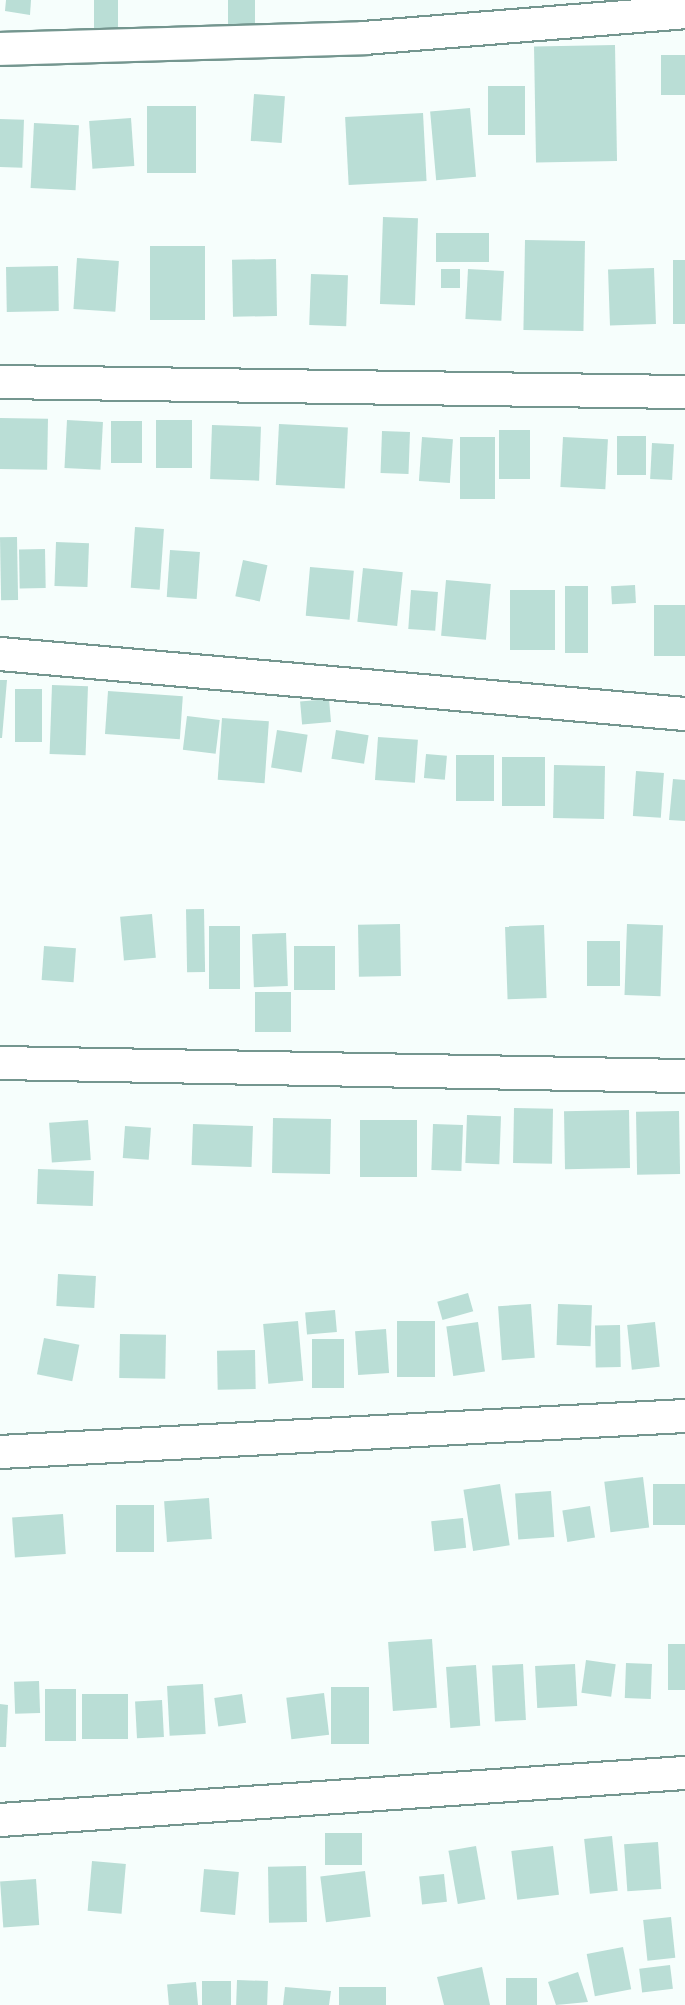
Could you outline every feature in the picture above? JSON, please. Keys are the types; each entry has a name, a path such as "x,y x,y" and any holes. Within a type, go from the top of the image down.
{"street":[{"path":"0,49 364,38 685,12"},
{"path":"0,382 685,392"},
{"path":"0,654 685,714"},
{"path":"0,1063 685,1076"},
{"path":"0,1452 685,1416"},
{"path":"0,1820 685,1773"}],"building":[{"path":"6,0 31,0 30,15 5,11"},
{"path":"94,0 118,0 118,33 94,33"},
{"path":"228,0 255,0 255,31 228,31"},
{"path":"615,45 617,161 536,162 534,46"},
{"path":"661,55 685,55 685,95 661,95"},
{"path":"488,86 525,86 525,135 488,135"},
{"path":"254,94 285,96 282,143 251,141"},
{"path":"147,106 196,106 196,173 147,173"},
{"path":"470,108 476,177 436,180 430,111"},
{"path":"423,113 427,181 349,185 345,117"},
{"path":"131,118 134,166 92,169 89,121"},
{"path":"0,119 24,120 22,168 0,167"},
{"path":"34,123 79,125 76,190 31,188"},
{"path":"383,217 418,218 415,305 380,304"},
{"path":"436,233 489,233 489,262 436,262"},
{"path":"525,240 585,241 583,331 523,330"},
{"path":"150,246 205,246 205,320 150,320"},
{"path":"77,258 119,261 115,312 73,309"},
{"path":"276,259 277,316 233,317 232,260"},
{"path":"673,260 685,260 685,324 673,324"},
{"path":"58,266 59,311 7,312 6,267"},
{"path":"654,268 656,324 610,326 608,270"},
{"path":"441,269 460,269 460,288 441,288"},
{"path":"468,269 504,271 501,321 465,319"},
{"path":"311,274 348,275 346,326 309,325"},
{"path":"0,418 48,419 47,470 0,469"},
{"path":"67,420 103,422 100,470 64,468"},
{"path":"156,420 192,420 192,468 156,468"},
{"path":"111,421 142,421 142,463 111,463"},
{"path":"279,424 348,428 345,489 276,485"},
{"path":"212,425 261,427 259,481 210,479"},
{"path":"499,430 530,430 530,479 499,479"},
{"path":"382,431 410,432 409,474 381,473"},
{"path":"617,436 646,436 646,475 617,475"},
{"path":"422,437 453,439 450,483 419,481"},
{"path":"460,437 495,437 495,499 460,499"},
{"path":"563,437 608,439 605,489 560,487"},
{"path":"652,443 674,444 672,480 650,479"},
{"path":"135,527 164,529 160,590 131,588"},
{"path":"0,537 17,537 18,600 1,600"},
{"path":"56,542 89,543 87,587 54,586"},
{"path":"19,549 45,549 46,588 20,588"},
{"path":"170,550 200,552 197,599 167,597"},
{"path":"243,560 267,565 260,601 235,596"},
{"path":"310,567 354,571 350,620 306,616"},
{"path":"363,568 403,572 397,626 357,622"},
{"path":"446,580 491,584 486,640 441,636"},
{"path":"635,585 636,603 612,604 611,586"},
{"path":"565,586 588,586 588,653 565,653"},
{"path":"411,590 438,592 435,631 408,629"},
{"path":"510,590 555,590 555,650 510,650"},
{"path":"654,605 685,605 685,656 654,656"},
{"path":"0,680 7,680 2,738 0,738"},
{"path":"52,685 88,686 86,755 50,754"},
{"path":"15,689 42,689 42,742 15,742"},
{"path":"108,691 183,696 180,739 105,734"},
{"path":"329,699 331,722 302,724 300,702"},
{"path":"187,716 220,720 216,754 183,750"},
{"path":"222,718 269,721 265,783 218,780"},
{"path":"277,730 308,735 302,772 271,768"},
{"path":"336,730 369,735 364,764 331,759"},
{"path":"378,737 418,740 415,783 375,780"},
{"path":"426,754 447,756 445,780 424,778"},
{"path":"456,755 494,755 494,801 456,801"},
{"path":"502,757 545,757 545,806 502,806"},
{"path":"554,765 605,766 604,819 553,818"},
{"path":"636,771 664,773 661,818 633,816"},
{"path":"673,779 685,780 685,821 669,820"},
{"path":"186,909 204,909 205,972 187,972"},
{"path":"152,914 156,958 124,961 120,917"},
{"path":"400,924 401,976 359,977 358,925"},
{"path":"627,924 663,925 661,996 625,995"},
{"path":"544,925 547,998 508,999 505,926"},
{"path":"209,926 240,926 240,989 209,989"},
{"path":"286,933 288,986 254,987 252,934"},
{"path":"587,941 620,941 620,986 587,986"},
{"path":"44,946 76,948 74,982 42,980"},
{"path":"294,946 335,946 335,990 294,990"},
{"path":"255,992 291,992 291,1032 255,1032"},
{"path":"514,1108 553,1109 552,1164 513,1163"},
{"path":"629,1110 630,1168 565,1169 564,1111"},
{"path":"679,1111 680,1174 637,1175 636,1112"},
{"path":"467,1115 501,1116 499,1164 465,1163"},
{"path":"273,1118 331,1119 330,1174 272,1173"},
{"path":"88,1120 91,1160 52,1163 49,1123"},
{"path":"360,1120 417,1120 417,1177 360,1177"},
{"path":"193,1124 253,1126 252,1167 192,1165"},
{"path":"433,1124 463,1125 461,1171 431,1170"},
{"path":"125,1126 151,1128 149,1160 123,1158"},
{"path":"38,1169 94,1171 93,1206 37,1204"},
{"path":"58,1274 96,1276 94,1308 56,1306"},
{"path":"468,1293 473,1311 442,1320 437,1302"},
{"path":"531,1304 535,1358 502,1360 498,1306"},
{"path":"558,1304 592,1305 591,1346 557,1345"},
{"path":"335,1310 337,1332 307,1335 305,1313"},
{"path":"298,1321 303,1381 268,1384 263,1324"},
{"path":"397,1321 435,1321 435,1377 397,1377"},
{"path":"478,1322 485,1372 453,1376 446,1326"},
{"path":"655,1322 660,1367 632,1370 627,1325"},
{"path":"595,1325 620,1325 621,1367 596,1367"},
{"path":"386,1329 389,1373 358,1375 355,1331"},
{"path":"120,1334 166,1335 165,1379 119,1378"},
{"path":"44,1338 79,1345 72,1381 37,1374"},
{"path":"312,1339 344,1339 344,1388 312,1388"},
{"path":"255,1350 256,1389 218,1390 217,1351"},
{"path":"643,1477 649,1528 611,1532 604,1482"},
{"path":"500,1484 510,1545 473,1551 463,1490"},
{"path":"653,1484 685,1484 685,1525 653,1525"},
{"path":"551,1491 554,1537 518,1539 515,1494"},
{"path":"209,1498 212,1539 167,1542 164,1501"},
{"path":"116,1505 154,1505 154,1552 116,1552"},
{"path":"590,1506 595,1538 567,1542 562,1510"},
{"path":"63,1514 66,1554 15,1557 12,1518"},
{"path":"463,1518 466,1548 434,1551 431,1521"},
{"path":"432,1639 437,1708 393,1711 388,1642"},
{"path":"668,1644 685,1644 685,1690 668,1690"},
{"path":"586,1660 616,1664 611,1697 581,1693"},
{"path":"626,1663 652,1664 651,1699 625,1698"},
{"path":"523,1664 526,1720 495,1722 492,1666"},
{"path":"575,1664 577,1706 537,1708 535,1666"},
{"path":"476,1665 480,1726 450,1728 446,1667"},
{"path":"39,1681 40,1713 15,1714 14,1682"},
{"path":"203,1684 206,1734 170,1736 167,1686"},
{"path":"331,1687 369,1687 369,1744 331,1744"},
{"path":"45,1689 76,1689 76,1741 45,1741"},
{"path":"324,1693 329,1735 291,1739 286,1698"},
{"path":"82,1694 128,1694 128,1739 82,1739"},
{"path":"242,1694 246,1723 218,1727 214,1698"},
{"path":"162,1700 164,1737 137,1738 135,1701"},
{"path":"0,1704 8,1705 6,1747 0,1747"},
{"path":"325,1833 362,1833 362,1865 325,1865"},
{"path":"612,1836 618,1891 590,1894 584,1839"},
{"path":"658,1842 661,1889 627,1891 624,1844"},
{"path":"476,1846 485,1899 458,1904 448,1851"},
{"path":"553,1846 559,1895 517,1900 511,1851"},
{"path":"92,1861 126,1864 122,1914 88,1911"},
{"path":"306,1866 307,1922 269,1923 268,1867"},
{"path":"204,1869 239,1872 235,1915 200,1912"},
{"path":"365,1871 371,1917 326,1922 320,1876"},
{"path":"444,1874 447,1902 422,1904 419,1877"},
{"path":"36,1879 39,1925 3,1927 0,1882"},
{"path":"671,1917 675,1958 647,1961 643,1920"},
{"path":"623,1947 631,1989 595,1996 587,1954"},
{"path":"670,1965 673,1989 642,1993 639,1969"},
{"path":"482,1967 490,2005 444,2005 437,1977"},
{"path":"578,1972 588,2002 556,2005 548,1982"},
{"path":"506,1978 537,1978 537,2005 506,2005"},
{"path":"237,1980 268,1981 267,2005 236,2005"},
{"path":"202,1981 231,1981 231,2005 202,2005"},
{"path":"196,1982 198,2005 169,2005 167,1985"},
{"path":"285,1987 331,1991 329,2005 283,2005"},
{"path":"339,1987 386,1987 386,2005 339,2005"}]}
